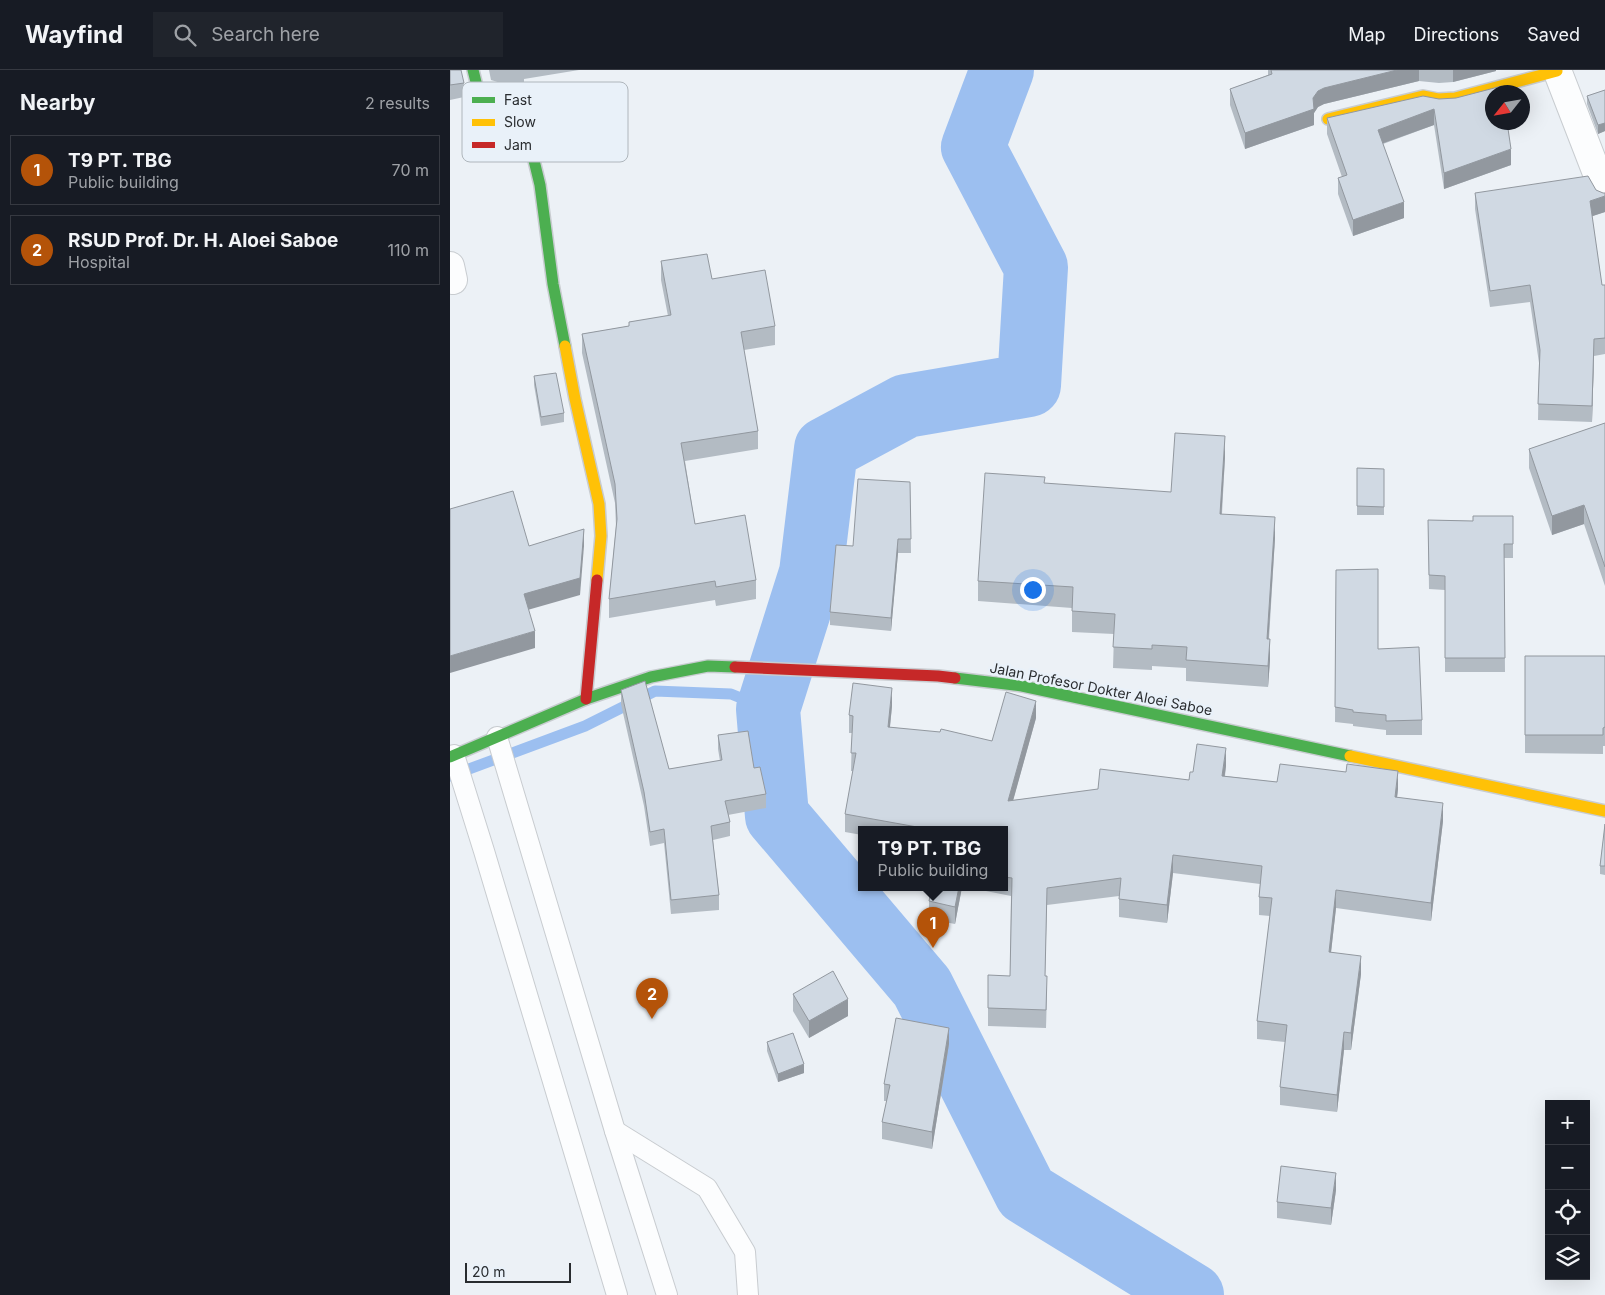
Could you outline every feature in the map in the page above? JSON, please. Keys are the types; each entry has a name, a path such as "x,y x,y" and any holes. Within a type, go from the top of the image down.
{"street":[{"path":"1328,119 1423,96 1438,99 1455,98 1559,70 1605,194"},
{"path":"534,162 540,185 555,293 575,398 599,504 601,536 586,699"},
{"name":"Jalan Profesor Dokter Aloei Saboe","path":"452,756 586,699 651,677 708,666 837,671 938,676 1022,686 1605,811"}],"lane":[{"path":"497,737 614,1131 667,1295"},
{"path":"452,756 484,851 617,1295"},
{"path":"614,1131 707,1188 745,1252 748,1295"}],"building":[{"path":"450,70 461,70 464,82 450,85"},
{"path":"1271,70 1397,70 1324,88 1318,91 1313,98 1314,109 1245,133 1230,89 1272,74"},
{"path":"1485,90 1485,130 1508,130 1511,149 1444,173 1434,109 1378,130 1404,202 1353,220 1338,178 1347,175 1327,118 1423,96 1439,99 1456,98"},
{"path":"1605,90 1605,123 1598,125 1587,96"},
{"path":"1588,176 1596,190 1605,193 1605,196 1590,201 1602,285 1605,285 1605,338 1594,339 1592,406 1538,404 1540,350 1530,285 1490,291 1475,193"},
{"path":"707,254 712,279 765,270 775,326 741,332 758,431 681,443 695,524 745,515 756,580 716,587 715,581 609,599 617,519 615,484 582,334 629,326 629,322 671,315 661,261"},
{"path":"556,373 564,413 541,417 534,376"},
{"path":"1605,423 1605,567 1584,505 1552,516 1529,449"},
{"path":"1175,433 1225,436 1220,514 1275,517 1267,639 1270,639 1268,666 1186,660 1187,647 1152,645 1152,649 1113,647 1115,614 1072,611 1073,587 978,581 985,473 1045,477 1044,483 1171,492"},
{"path":"1357,468 1384,469 1384,507 1357,506"},
{"path":"858,479 910,482 911,539 898,539 891,618 830,612 836,545 853,546"},
{"path":"513,491 529,546 584,529 580,578 524,594 535,631 450,656 450,509"},
{"path":"1473,516 1513,516 1513,544 1504,544 1505,658 1445,658 1445,576 1429,575 1428,520 1473,521"},
{"path":"1378,569 1378,649 1419,647 1422,720 1386,721 1386,715 1353,712 1353,710 1335,707 1336,570"},
{"path":"1525,656 1605,656 1605,727 1603,728 1603,735 1525,735"},
{"path":"645,681 669,769 722,760 718,735 748,731 754,768 760,767 766,794 725,801 730,822 711,826 719,895 671,900 664,829 650,832 644,792 621,690"},
{"path":"853,683 892,688 888,727 940,732 941,729 992,741 1006,692 1036,701 1008,801 1098,789 1100,769 1189,780 1190,772 1193,772 1197,744 1226,748 1222,776 1277,782 1280,764 1346,772 1347,764 1398,771 1395,797 1443,803 1431,903 1336,890 1329,952 1361,956 1351,1033 1344,1032 1337,1095 1280,1087 1287,1025 1257,1021 1272,898 1259,897 1262,866 1173,855 1167,905 1119,899 1121,878 1047,888 1046,1010 988,1008 988,975 1010,976 1012,878 1008,878 1008,826 911,826 845,814 856,753 851,753 853,716 849,715"},
{"path":"1605,824 1605,866 1600,866"},
{"path":"931,891 958,891 955,907 929,901"},
{"path":"833,971 848,999 809,1021 793,994"},
{"path":"896,1018 949,1028 932,1132 882,1122 890,1085 884,1084"},
{"path":"793,1033 804,1064 778,1074 767,1042"},
{"path":"1281,1166 1336,1173 1331,1208 1277,1202"}],"waterway":[{"path":"1002,70 973,147 1036,267 1029,385 906,406 826,449 811,573 768,709 777,816 922,987 1026,1193 1192,1295"},
{"path":"450,776 585,726 655,691 731,694 768,709"}],"traffic: fast":[{"path":"473,70 476,82"},
{"path":"534,162 540,185 553,284 565,346"},
{"path":"450,757 586,699 651,677 708,666 735,667"},
{"path":"955,678 1022,686 1350,756"}],"traffic: slow":[{"path":"1328,119 1423,96 1438,99 1455,98 1557,71"},
{"path":"565,346 599,504 601,536 597,580"},
{"path":"1350,756 1605,811"}],"traffic: jam":[{"path":"586,699 597,580"},
{"path":"735,667 955,678"}],"place":[{"name":"T9 PT. TBG","path":"933,948"},
{"name":"RSUD Prof. Dr. H. Aloei Saboe","path":"652,1019"}]}
